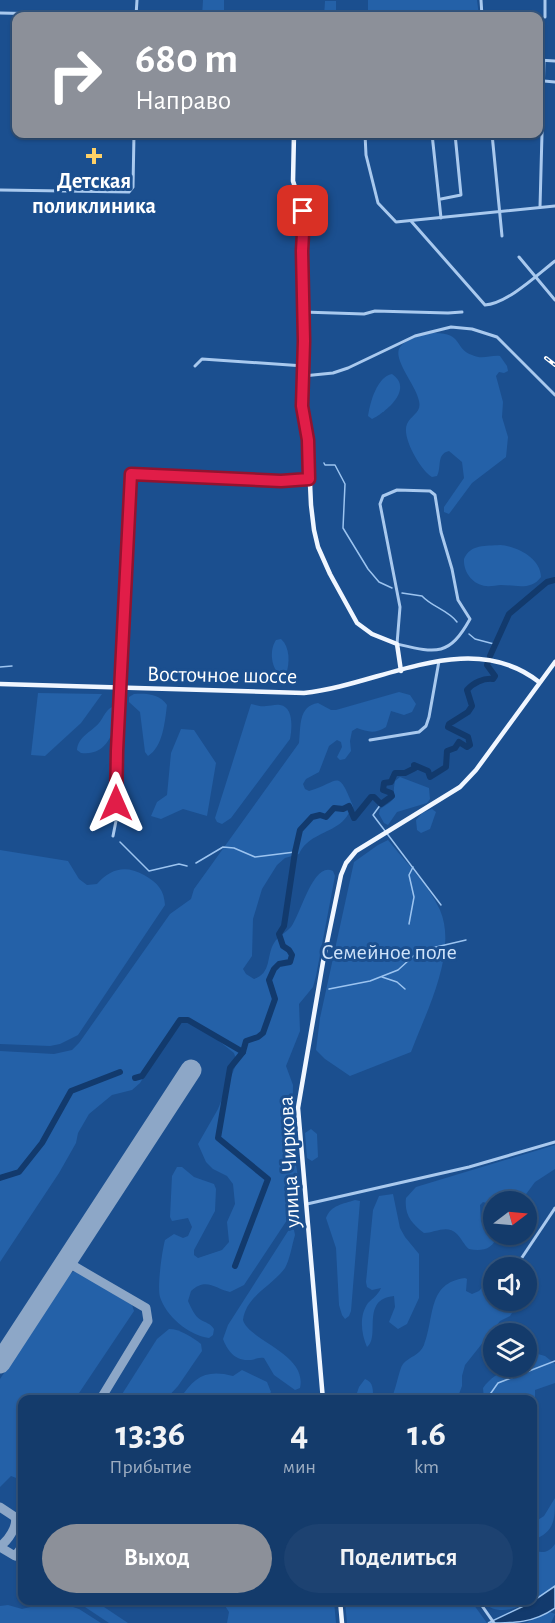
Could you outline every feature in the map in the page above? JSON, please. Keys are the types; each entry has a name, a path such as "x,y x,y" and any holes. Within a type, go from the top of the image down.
{"main road":[{"path":"294,138 293,181 304,215 302,406 308,440 311,505 318,547 351,614 364,630 397,644 400,671"},
{"name":"Восточное шоссе","path":"0,684 304,693 335,688 459,658 484,658 504,663 522,670 539,682"},
{"name":"улица Чиркова","path":"323,1395 298,1108 299,1091 341,875 346,862 356,851 460,787 476,770 555,662"},
{"path":"340,1605 342,1623"}],"street":[{"path":"545,0 545,17"},
{"path":"543,112 544,60 555,60"},
{"path":"544,81 555,82"},
{"path":"0,190 129,192 132,188 134,138"},
{"path":"365,138 366,155 378,203 396,222 555,206"},
{"path":"432,138 441,219"},
{"path":"440,199 460,195 455,138"},
{"path":"492,138 502,236"},
{"path":"540,207 542,138"},
{"path":"411,221 487,305 503,300 555,261"},
{"path":"519,257 537,275 555,300"},
{"path":"302,312 364,314 375,311 462,312"},
{"path":"303,376 333,373 415,336 451,327 472,329 497,337 555,396"},
{"path":"195,366 202,359 303,366"},
{"path":"113,836 117,816 117,751 131,474 281,481 309,479"},
{"path":"397,490 430,491 435,495 441,532 458,600 470,619 454,643 446,648 430,650 397,644 400,607 380,504 383,496 397,490"},
{"path":"369,740 419,732 426,726 439,661"},
{"path":"306,1204 469,1167 555,1142"},
{"path":"522,1257 555,1208"},
{"path":"482,1605 494,1623"}],"green space":[{"path":"203,0 224,0 224,12 202,12"},
{"path":"368,0 477,0 478,12 368,12"},
{"path":"325,1 336,1 336,12 324,12"},
{"path":"432,333 449,335 466,352 476,356 500,356 508,371 499,372 496,376 503,402 502,417 508,437 506,457 472,483 449,514 444,512 444,507 464,478 462,462 449,451 445,453 442,455 437,476 432,477 418,461 409,445 406,430 407,424 420,405 398,354 399,349 405,343"},
{"path":"392,374 398,380 399,393 390,406 372,419 368,416 375,391 382,380"},
{"path":"500,545 526,554 537,564 541,577 528,586 488,586 473,580 465,569 464,559 467,554 474,548"},
{"path":"281,639 288,651 289,660 286,674 281,676 275,669 272,654 276,640"},
{"path":"399,692 410,695 416,704 412,712 404,715 391,711 386,727 378,731 357,728 352,731 351,751 345,759 340,760 337,757 342,747 341,742 337,740 329,746 319,772 306,779 303,784 309,791 337,780 344,786 353,806 340,824 311,840 299,854 285,858 277,865 262,889 253,919 252,956 243,969 254,979 264,973 274,943 291,927 308,890 319,874 326,870 333,871 335,876 316,976 313,987 299,1004 300,1031 286,1066 293,1085 292,1140 298,1177 297,1205 244,1285 230,1292 206,1284 191,1291 188,1301 192,1309 199,1318 214,1329 213,1335 209,1338 201,1336 179,1324 167,1311 159,1292 165,1240 174,1234 183,1238 188,1236 192,1227 188,1218 172,1221 170,1217 172,1176 177,1167 182,1167 194,1177 214,1184 216,1189 215,1211 194,1250 194,1255 198,1258 222,1250 229,1242 227,1222 235,1204 233,1184 227,1176 213,1169 206,1162 198,1144 218,1109 237,1062 234,1053 204,1029 186,1021 176,1024 140,1083 132,1090 112,1095 89,1114 59,1173 0,1262 0,1051 54,1054 72,1050 79,1043 170,914 191,899 194,889 299,743 302,718 307,708 318,703 331,710 336,710"},
{"path":"38,693 102,694 81,723 45,756 31,755"},
{"path":"134,694 157,696 167,705 160,740 148,756 145,752 140,712 129,702 129,697"},
{"path":"251,704 285,707 291,719 290,739 231,818 222,824 215,818"},
{"path":"112,707 119,715 107,742 97,751 81,753 77,750 80,742"},
{"path":"181,729 194,730 216,763 207,816 183,809 161,819 151,816 157,802 167,795 171,753"},
{"path":"400,777 429,788 430,799 427,803 397,812 388,825 384,823 379,814 380,809 393,799 395,781"},
{"path":"432,809 436,812 430,829 421,833 417,830 416,820 422,813"},
{"name":"Семейное поле","path":"388,840 436,901 445,927 443,963 432,1001 411,1052 350,1076 316,1050 320,1018 354,862"},
{"path":"0,850 68,861 79,879 87,885 97,884 113,871 131,870 153,881 163,895 165,905 78,1035 60,1044 50,1046 0,1044"},
{"path":"311,1129 317,1134 318,1157 312,1161 307,1158 305,1133"},
{"path":"555,1145 555,1169 535,1182 528,1191 483,1191 483,1202 480,1205 483,1245 492,1245 487,1248 469,1249 457,1234 449,1230 424,1233 410,1218 406,1209 406,1198 416,1187"},
{"path":"393,1194 400,1228 419,1254 419,1298 407,1324 398,1329 389,1322 395,1307 394,1296 377,1304 374,1311 371,1342 367,1347 362,1331 363,1313 381,1288 372,1290 367,1287 366,1282 373,1210 379,1196"},
{"path":"355,1200 360,1201 351,1311 345,1319 339,1305 336,1248 326,1218 334,1208"},
{"path":"290,1228 294,1230 295,1235 285,1268 249,1304 243,1320 247,1327 287,1357 295,1366 300,1376 300,1388 295,1390 274,1375 264,1358 240,1359 229,1351 223,1339 228,1325"},
{"path":"74,1271 80,1273 132,1305 134,1311 78,1395 18,1395 18,1479 11,1476 0,1487 0,1379 68,1276"},
{"path":"465,1278 467,1279 466,1291 472,1294 483,1286 483,1311 513,1311 510,1316 498,1323 483,1323 483,1342 465,1365 459,1395 392,1395 403,1364 424,1345 434,1303 444,1287 453,1281"},
{"path":"169,1329 173,1329 190,1336 201,1344 202,1351 170,1395 122,1395 157,1339"},
{"path":"537,1354 545,1356 555,1364 555,1383 535,1390 535,1395 484,1395 483,1388 494,1377 537,1377"},
{"path":"242,1370 267,1382 271,1392 269,1395 183,1395 190,1385 208,1374 233,1376"},
{"path":"365,1379 368,1380 373,1395 356,1395"},
{"path":"555,1498 555,1512 550,1529 537,1538 537,1520 544,1516"},
{"path":"555,1544 555,1586 537,1598 537,1552 547,1551"},
{"path":"8,1605 22,1609 38,1605 67,1605 79,1609 101,1623 0,1623 0,1606"},
{"path":"82,1605 101,1605 128,1623 109,1623"},
{"path":"225,1605 334,1605 336,1623 227,1623 229,1612"},
{"path":"345,1605 474,1605 487,1623 347,1623"},
{"path":"487,1605 523,1605 508,1610"},
{"path":"550,1612 555,1614 551,1623 526,1623"}],"shaded area":[{"path":"555,1586 555,1608 547,1613 523,1621 488,1623 526,1605 537,1605 537,1598"}],"waterway":[{"path":"324,463 335,465 345,484 343,528 368,569 379,582 392,588"},
{"path":"490,656 509,614 547,582 555,580"},
{"path":"402,593 422,596 457,622"},
{"path":"469,634 475,639 494,644"},
{"path":"235,1266 268,1179 218,1138 230,1068 243,1052 246,1041 263,1033 275,999 269,980 274,969 279,964 290,962 292,955 283,946 279,934 284,926 300,830 312,817 320,815 326,817 334,808 343,809 349,806 354,818 371,797 381,804 392,796 391,793 383,790 384,783 391,782 395,773 405,773 415,768 414,765 428,771 430,777 446,767 447,751 455,748 459,742 467,747 470,745 468,737 448,727 468,712 472,706 467,690 472,685 486,679 493,679 495,676 487,665 488,662"},
{"path":"0,667 12,666"},
{"path":"381,804 373,815 441,905"},
{"path":"120,842 149,871 179,864 187,866"},
{"path":"196,863 223,847 234,848 255,857 295,852"},
{"path":"409,924 414,897 409,875 413,867"},
{"path":"329,989 370,981 398,970 419,951 466,940"},
{"path":"382,977 397,982 405,989"},
{"path":"135,1078 142,1076 180,1020 188,1020 243,1052"},
{"path":"0,1178 19,1172 42,1143 71,1091 120,1072"},
{"path":"490,1395 498,1383 555,1361"}],"taxiway":[{"path":"67,1262 146,1308 148,1321 103,1395"},
{"path":"0,1507 18,1519"},
{"path":"0,1546 12,1533 15,1517"},
{"path":"0,1547 15,1556 18,1552"}],"runway":[{"path":"0,1363 191,1070"}],"railway":[{"path":"546,358 555,365"}],"place":[{"name":"Детская поликлиника","path":"94,156"}],"route":[{"path":"116,803 131,474 281,481 309,479 308,440 302,406 303,211"}]}
